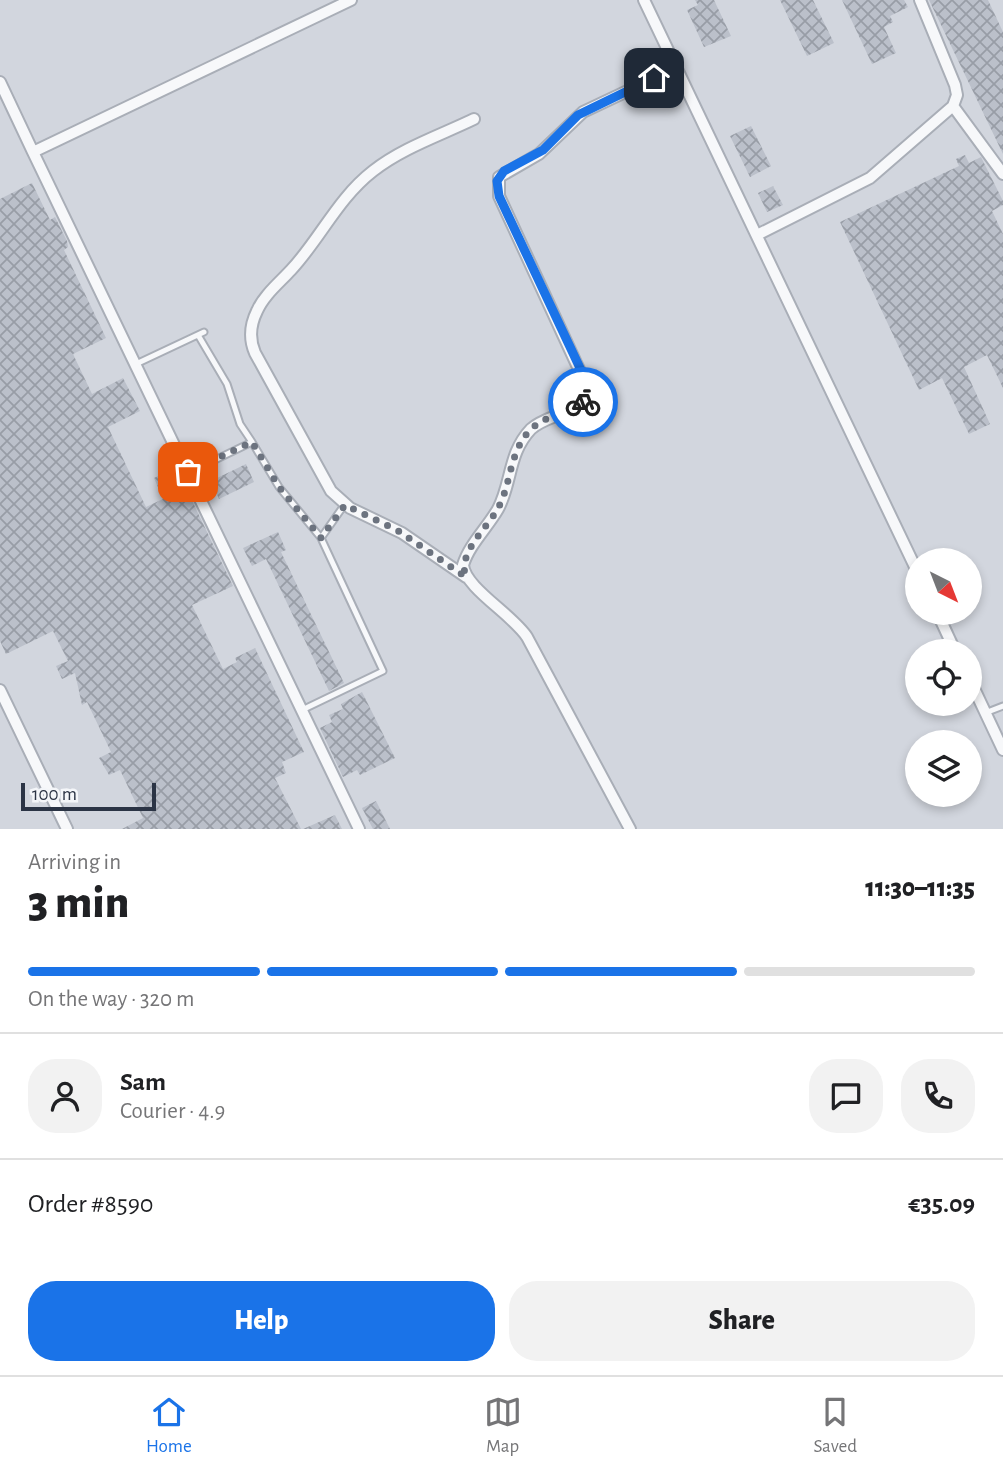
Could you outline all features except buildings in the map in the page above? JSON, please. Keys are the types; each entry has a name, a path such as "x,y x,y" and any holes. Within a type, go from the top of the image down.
{"street":[{"path":"33,152 351,0"},
{"path":"644,0 906,548"},
{"path":"920,0 955,85 954,106 1003,174"},
{"path":"466,577 464,561 499,507 510,463 519,445 534,426 582,402 589,391 499,196 497,181 504,171 539,154 583,112 676,68"},
{"path":"0,82 359,829"},
{"path":"757,235 870,178 954,106"},
{"path":"474,119 386,162 364,179 264,300 254,317 251,334 253,348 324,482 345,505 397,530 466,577 510,615 527,637 630,829"},
{"path":"0,690 67,829"},
{"path":"982,706 1003,750"}],"lane":[{"path":"136,364 201,333 227,384 240,424 279,487 321,538 383,671 302,710"},
{"path":"188,472 252,442"},
{"path":"321,538 345,505"},
{"path":"985,713 1003,706"}],"shaded area":[{"path":"0,0 1003,0 1003,829 0,829"}],"way so far":[{"path":"188,472 252,442 279,487 321,538 345,505 397,530 454,572 466,577 463,569 465,558 499,507 510,463 519,445 538,424 583,402"}],"route":[{"path":"583,402 589,391 588,385 499,196 497,181 504,171 543,150 578,115 654,78"}]}
